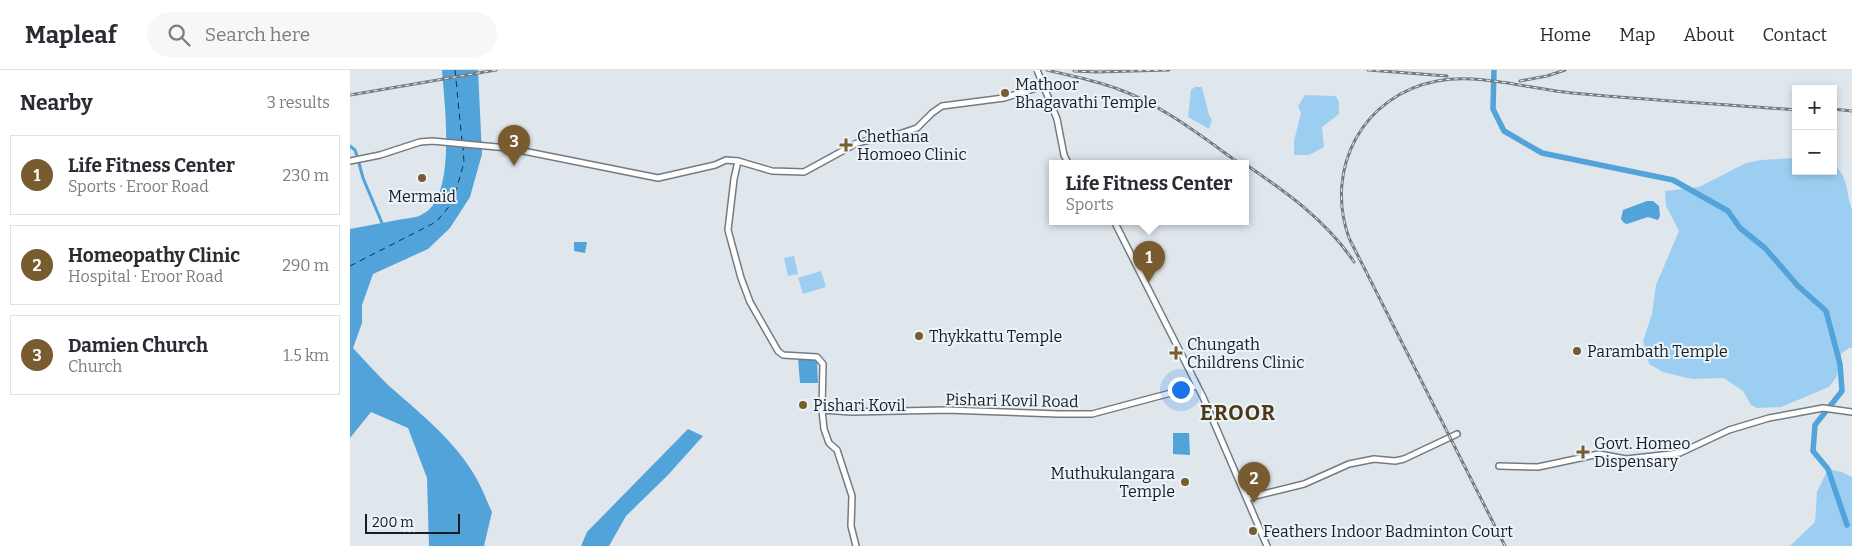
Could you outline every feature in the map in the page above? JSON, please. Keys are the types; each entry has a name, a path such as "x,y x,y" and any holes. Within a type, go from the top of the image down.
{"main road":[{"path":"1037,70 1057,119 1066,160"},
{"path":"350,161 420,142 443,142 486,145 658,178 714,165 726,160 738,161 772,171 804,172 857,143 884,139 916,128 942,106 1004,98 1043,86"},
{"path":"738,161 728,225 741,278 750,302 778,352 783,355 817,357 823,364 822,410 825,435 829,443 837,450 852,496 851,526 856,546"},
{"path":"1116,225 1197,386 1267,546"},
{"name":"Pishari Kovil Road","path":"822,410 851,412 946,410 1092,414 1197,386"},
{"path":"1499,466 1538,467 1599,454 1626,459 1680,453 1716,436 1757,421 1797,411 1832,408 1852,412"},
{"path":"1247,498 1304,484 1349,464 1374,459 1395,461 1404,459 1457,434"}],"shaded area":[{"path":"442,70 478,70 482,154 470,197 450,228 428,249 373,274 362,305 362,323 353,348 387,384 454,446 472,471 492,512 484,546 429,546 427,478 408,428 371,412 350,438 350,229 417,217 433,206 440,190 446,148"},
{"path":"1195,87 1202,87 1212,120 1209,129 1188,117 1191,90"},
{"path":"1305,95 1336,96 1339,102 1339,114 1322,127 1324,147 1309,155 1294,155 1294,141 1301,113 1298,106"},
{"path":"1792,158 1792,175 1837,175 1837,168 1845,180 1852,209 1852,348 1841,354 1837,376 1829,387 1781,407 1757,408 1751,405 1743,391 1724,378 1692,379 1663,372 1649,364 1643,341 1652,314 1656,285 1679,231 1666,206 1665,191 1699,187 1746,163"},
{"path":"1647,201 1653,201 1659,206 1660,216 1658,220 1648,217 1627,224 1624,223 1621,219 1623,210"},
{"path":"574,242 587,242 585,253 574,251"},
{"path":"794,256 798,274 788,276 784,258"},
{"path":"821,271 826,287 803,294 798,278"},
{"path":"798,358 814,358 817,361 818,383 800,383"},
{"path":"688,429 703,436 668,475 626,516 609,546 581,546 587,532"},
{"path":"1173,433 1189,433 1190,455 1173,454"},
{"path":"1828,469 1842,472 1852,477 1852,546 1790,546 1815,522 1817,492"}],"waterway":[{"path":"1494,70 1493,109 1504,131 1542,153 1673,180 1728,211 1740,228 1765,248 1798,286 1826,311 1840,364 1842,391 1815,425 1813,451 1828,469 1847,525"},
{"path":"350,146 355,150 357,156"},
{"path":"359,163 363,178 382,223"}],"ferry route":[{"path":"455,70 462,141"},
{"path":"350,266 436,222 453,202 464,162 463,147"}],"railway":[{"path":"350,95 496,70"},
{"path":"1047,70 1101,83 1134,96 1166,112 1235,160"},
{"path":"1074,71 1169,70"},
{"path":"1368,70 1447,76"},
{"path":"1520,81 1547,76 1565,70"},
{"path":"1505,546 1349,238 1343,212 1342,186 1346,161 1356,138 1370,118 1389,102 1411,89 1437,81 1453,79 1505,82 1572,93 1792,110"},
{"path":"1837,109 1852,111"},
{"path":"1249,167 1305,208 1331,233 1354,262"}],"place":[{"name":"Mathoor Bhagavathi Temple","path":"1005,93"},
{"name":"Chethana Homoeo Clinic","path":"846,145"},
{"name":"Damien Church","path":"514,166"},
{"name":"Mermaid","path":"422,178"},
{"name":"Life Fitness Center","path":"1149,282"},
{"name":"Thykkattu Temple","path":"919,336"},
{"name":"Parambath Temple","path":"1577,351"},
{"name":"Chungath Childrens Clinic","path":"1176,353"},
{"name":"Pishari Kovil","path":"803,405"},
{"name":"Govt. Homeo Dispensary","path":"1583,452"},
{"name":"Muthukulangara Temple","path":"1185,482"},
{"name":"Homeopathy Clinic","path":"1254,503"},
{"name":"Feathers Indoor Badminton Court","path":"1253,531"}],"district":[{"name":"EROOR","path":"1238,413"}]}
